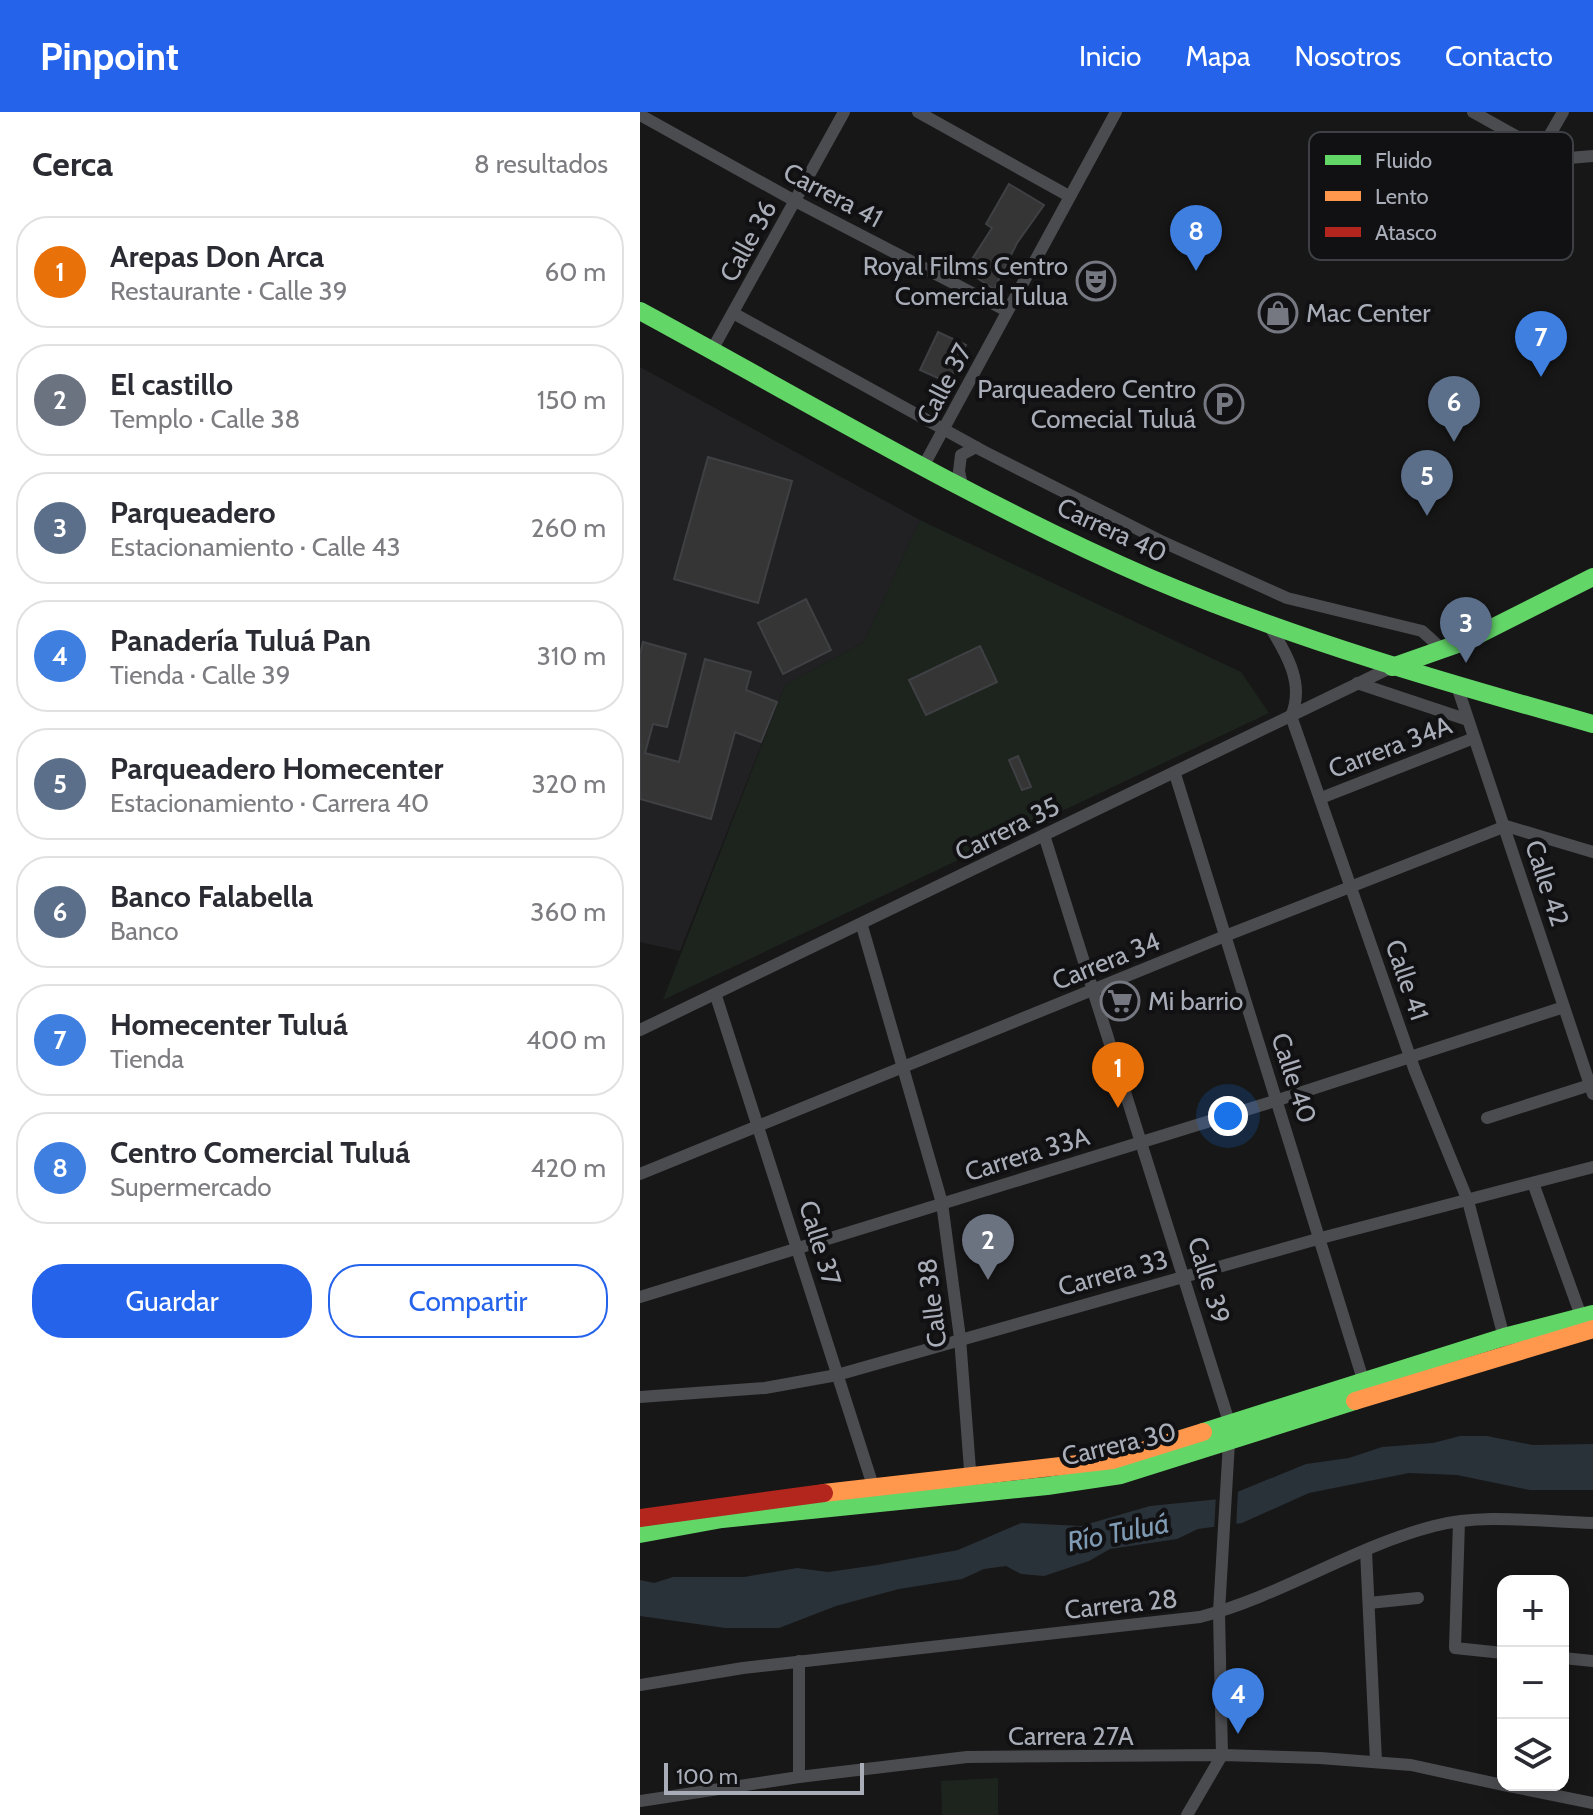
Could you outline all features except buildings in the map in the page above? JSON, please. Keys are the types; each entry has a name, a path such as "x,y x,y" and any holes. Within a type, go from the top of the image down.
{"main road":[{"name":"Carrera 40","path":"640,311 962,485 1177,589 1269,625 1392,667 1593,724"},
{"path":"1392,667 1443,650 1593,577"},
{"name":"Carrera 30","path":"640,1518 714,1505 972,1486 1113,1460 1230,1433 1589,1320"},
{"name":"Carrera 30","path":"640,1534 875,1495"}],"street":[{"name":"Calle 36","path":"712,350 844,112"},
{"path":"918,112 1069,196"},
{"name":"Calle 37","path":"924,465 1116,112"},
{"path":"1473,112 1509,132"},
{"path":"1551,132 1563,112"},
{"name":"Carrera 41","path":"640,115 795,201 1007,311"},
{"path":"1573,158 1593,156"},
{"name":"Carrera 40","path":"733,313 976,447 1257,586 1317,606 1422,631 1443,650"},
{"name":"Calle 37","path":"962,485 959,471 961,455 976,447"},
{"name":"Calle 41","path":"1269,625 1283,648 1296,686 1297,703 1291,716 1410,1057 1468,1201 1506,1344"},
{"name":"Carrera 35","path":"640,1030 862,926 1392,667"},
{"path":"1357,683 1468,720"},
{"name":"Calle 42","path":"1457,686 1592,1089"},
{"name":"Carrera 34A","path":"1321,798 1474,738"},
{"name":"Calle 40","path":"1175,774 1366,1389"},
{"path":"1506,826 1593,852"},
{"name":"Carrera 34","path":"640,1174 1225,936 1506,826"},
{"name":"Calle 39","path":"1044,835 1185,1276 1230,1433 1219,1612 1222,1755"},
{"name":"Calle 38","path":"862,926 942,1203 960,1338 972,1486"},
{"name":"Calle 37","path":"716,996 760,1124 875,1495"},
{"name":"Carrera 33A","path":"640,1297 1278,1100 1564,1007"},
{"path":"1487,1118 1592,1089"},
{"name":"Carrera 33","path":"640,1397 765,1388 837,1375 1321,1238 1593,1167"},
{"path":"1533,1183 1589,1320"},
{"path":"1459,1522 1455,1648 1497,1652"},
{"name":"Carrera 28","path":"640,1685 799,1661 1162,1623 1219,1612 1410,1533 1459,1522 1593,1523"},
{"path":"1366,1551 1376,1761"},
{"path":"1369,1603 1418,1598"},
{"path":"1569,1659 1593,1661"},
{"path":"799,1661 799,1777"},
{"path":"1187,1815 1222,1755"},
{"name":"Carrera 27A","path":"640,1801 799,1777 967,1757 1222,1755 1376,1761 1497,1784"},
{"name":"Carrera 27A","path":"1533,1791 1593,1803"}],"shaded area":[{"path":"640,367 920,520 864,642 785,685 680,951 640,942"},
{"path":"920,520 1241,672 1269,713 663,1000 785,685 864,642"},
{"path":"998,1778 998,1815 942,1815 941,1781"}],"water":[{"name":"Río Tuluá","path":"1460,1436 1487,1436 1533,1445 1593,1444 1593,1490 1530,1490 1457,1475 1409,1473 1309,1493 1242,1523 1198,1529 1177,1539 1110,1549 1089,1561 1044,1576 1021,1574 1006,1566 984,1569 962,1579 899,1589 836,1606 779,1628 725,1628 640,1616 640,1580 654,1583 673,1577 744,1577 797,1568 828,1572 877,1565 958,1550 1021,1523 1081,1526 1150,1506 1220,1499 1306,1464 1349,1458 1382,1447 1433,1443"}],"pier":[{"path":"1238,1490 1236,1529 1214,1533 1216,1495"}],"traffic: fast":[{"path":"640,311 956,484 1150,578 1314,640 1593,724"},
{"path":"1392,667 1466,641 1593,577"},
{"path":"1203,1432 1504,1337 1593,1314"},
{"path":"640,1534 722,1519 1047,1486 1121,1475 1355,1401"}],"traffic: slow":[{"path":"1355,1401 1593,1329"},
{"path":"824,1493 1113,1460 1203,1432"}],"traffic: jam":[{"path":"640,1518 824,1493"}],"place":[{"name":"Centro Comercial Tuluá","path":"1196,271"},
{"name":"Royal Films Centro Comercial Tulua","path":"1096,281"},
{"name":"Mac Center","path":"1278,313"},
{"name":"Homecenter Tuluá","path":"1541,377"},
{"name":"Parqueadero Centro Comecial Tuluá","path":"1224,404"},
{"name":"Banco Falabella","path":"1454,442"},
{"name":"Parqueadero Homecenter","path":"1427,516"},
{"name":"Parqueadero","path":"1466,663"},
{"name":"Mi barrio","path":"1120,1001"},
{"name":"Arepas Don Arca","path":"1118,1108"},
{"name":"El castillo","path":"988,1280"},
{"name":"Panadería Tuluá Pan","path":"1238,1734"}]}
